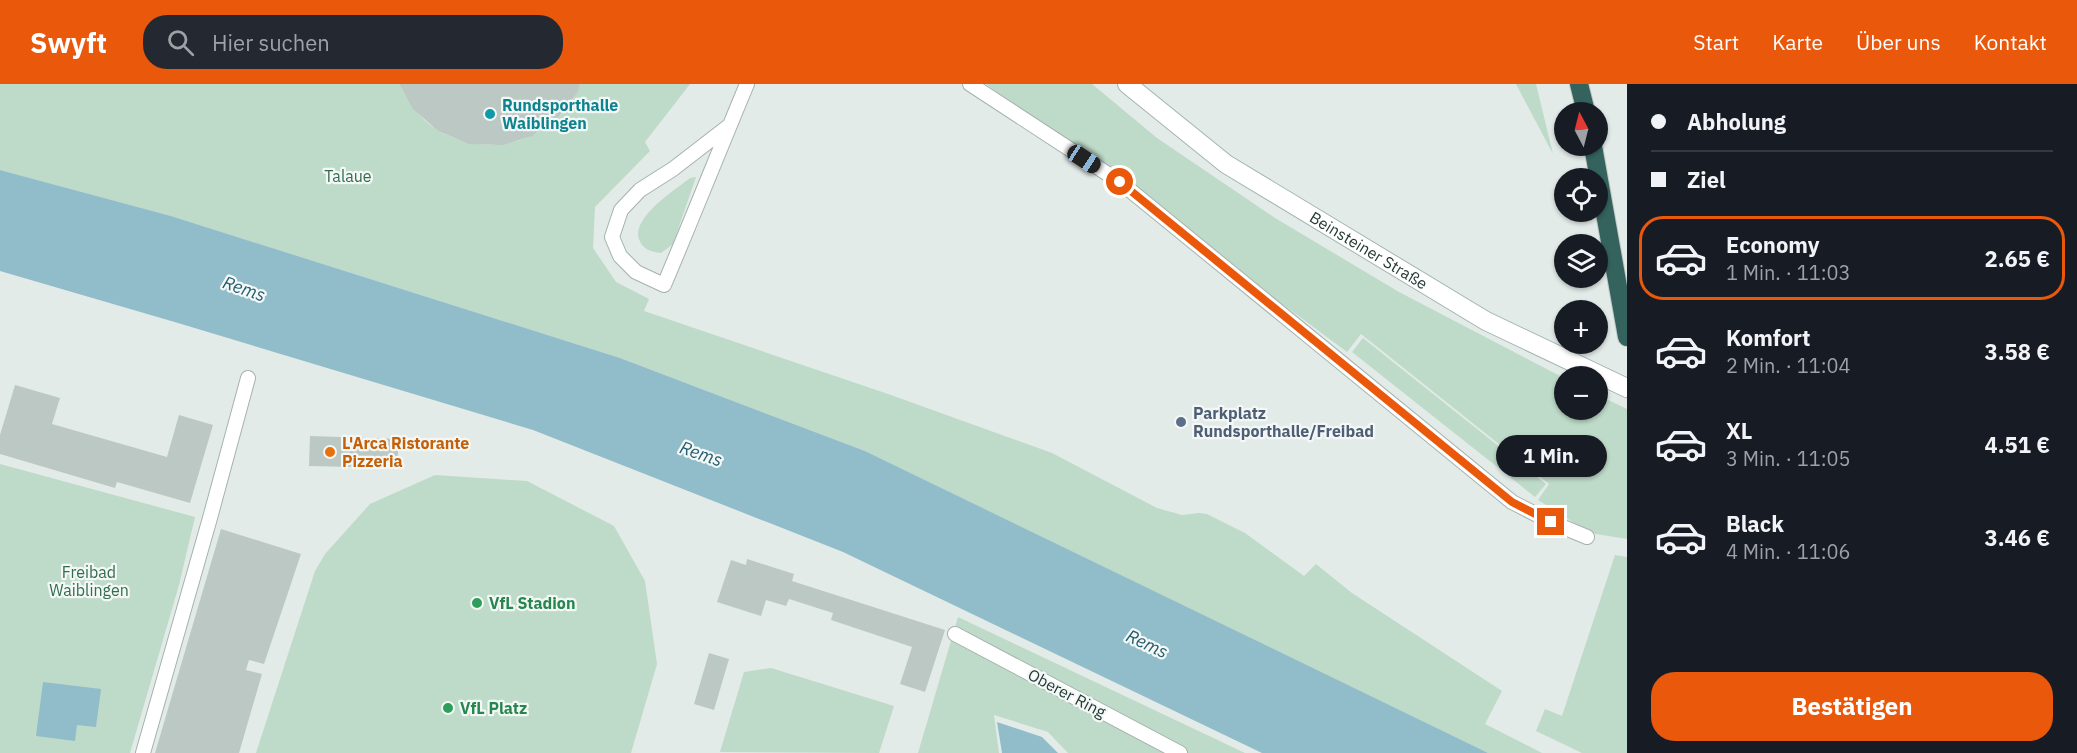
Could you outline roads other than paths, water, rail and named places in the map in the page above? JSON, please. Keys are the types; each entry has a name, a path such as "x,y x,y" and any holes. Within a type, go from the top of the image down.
{"highway":[{"path":"1579,84 1584,102"},
{"path":"1595,156 1627,337"}],"street":[{"name":"Beinsteiner Straße","path":"1127,84 1226,164 1486,321 1627,388"}],"lane":[{"path":"730,125 673,169 640,190 621,210 612,237 620,256 636,272 664,285 747,84"},
{"path":"970,84 1120,182 1512,502 1587,537"},
{"path":"143,753 248,378"},
{"name":"Oberer Ring","path":"955,634 1180,753"}],"water":[{"name":"Rems","path":"0,170 171,216 620,358 865,451 1488,753 1262,753 843,552 533,430 0,271"},
{"path":"43,682 101,689 96,727 77,725 75,741 36,736"},
{"path":"997,722 1042,737 1058,753 1002,753"}],"place":[{"name":"Rundsporthalle Waiblingen","path":"490,114"},
{"name":"Parkplatz Rundsporthalle/Freibad","path":"1181,422"},
{"name":"L'Arca Ristorante Pizzeria","path":"330,452"},
{"name":"VfL Stadion","path":"477,603"},
{"name":"VfL Platz","path":"448,708"}],"park label":[{"name":"Talaue","path":"348,176"},
{"name":"Freibad Waiblingen","path":"89,581"}]}
